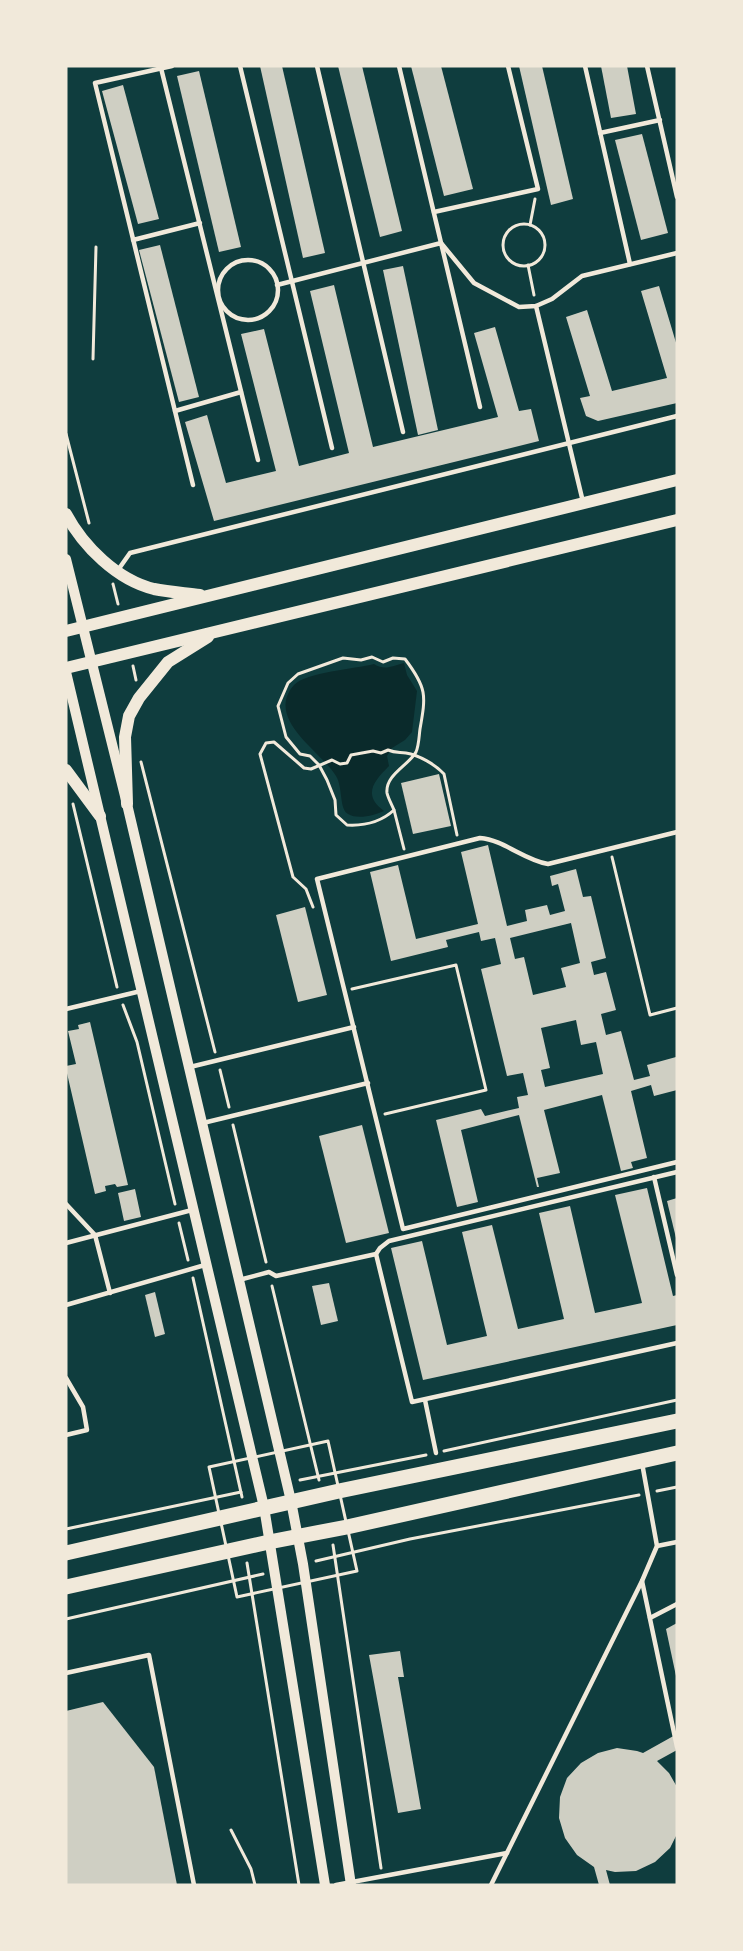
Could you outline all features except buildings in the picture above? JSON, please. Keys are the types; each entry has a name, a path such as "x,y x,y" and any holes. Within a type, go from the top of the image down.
{"main road":[{"path":"66,631 677,480"},
{"path":"66,514 72,526 103,561 127,577 152,588 208,596"},
{"path":"66,670 216,631 677,520"},
{"path":"127,804 125,737 129,716 139,698 168,662 216,631"},
{"path":"66,770 100,816"},
{"path":"66,1553 322,1494 677,1421"},
{"path":"66,1587 677,1453"}],"street":[{"path":"66,559 127,804 291,1501 303,1564 351,1884"},
{"path":"66,670 264,1507 325,1885"}],"lane":[{"path":"172,66 95,83 193,485"},
{"path":"240,66 332,448"},
{"path":"317,66 403,432"},
{"path":"399,66 480,407"},
{"path":"434,213 538,189 508,66"},
{"path":"585,66 630,264"},
{"path":"647,66 677,197"},
{"path":"161,68 258,460"},
{"path":"600,133 660,120"},
{"path":"133,240 200,223"},
{"path":"277,285 441,243"},
{"path":"441,243 474,283 519,308 536,306 552,299 582,276 677,253"},
{"path":"242,260 261,262 274,276 277,285 277,295 267,313 248,320 228,313 218,296 220,277 226,269 242,260"},
{"path":"536,306 583,503"},
{"path":"175,411 242,392"},
{"path":"118,571 130,553 677,416"},
{"path":"677,832 548,864 534,862 491,839 480,838 317,879 404,1229 677,1162"},
{"path":"66,1009 141,992"},
{"path":"189,1067 354,1027"},
{"path":"203,1123 368,1083"},
{"path":"239,1280 269,1272 276,1276 376,1254 389,1241 677,1172"},
{"path":"654,1177 677,1275"},
{"path":"66,1204 95,1235 110,1293"},
{"path":"66,1243 192,1210"},
{"path":"376,1254 412,1402 677,1343"},
{"path":"66,1305 206,1264"},
{"path":"66,1378 83,1407 87,1430 66,1435"},
{"path":"425,1400 436,1453"},
{"path":"491,1885 642,1581 657,1546 641,1461"},
{"path":"657,1546 677,1542"},
{"path":"642,1581 677,1747"},
{"path":"650,1618 677,1604"},
{"path":"66,1673 149,1655 194,1885"},
{"path":"336,1885 507,1853"}],"path":[{"path":"530,225 538,189"},
{"path":"516,225 530,225 541,233 545,246 540,258 528,265 521,266 505,254 504,240 510,229 516,225"},
{"path":"93,359 96,247"},
{"path":"528,265 536,306"},
{"path":"66,435 90,528"},
{"path":"394,810 387,817 361,826 347,825 336,815 335,800 321,764 310,756 300,754 286,737 278,706 288,682 298,674 343,658 361,660 372,657 383,662 393,658 405,659 416,673 425,699 418,749 391,779 387,792 394,810 401,831 406,857"},
{"path":"323,904 311,907 306,889 293,877 260,754 266,743 274,742 304,768 311,769 332,760 340,764 346,763 351,755 373,751 381,753 388,750 395,753 407,753 439,769 444,774 459,844"},
{"path":"141,762 231,1116 322,1494"},
{"path":"71,796 120,996 136,1042 245,1512"},
{"path":"610,849 650,1015 677,1008"},
{"path":"345,991 456,965 486,1090 376,1117"},
{"path":"287,1483 677,1400"},
{"path":"303,1564 410,1539 677,1487"},
{"path":"66,1529 259,1488"},
{"path":"331,1530 382,1876"},
{"path":"244,1548 299,1885"},
{"path":"66,1619 273,1572"},
{"path":"231,1830 251,1869 255,1885"}],"water":[{"path":"404,663 407,675 417,691 412,732 405,740 392,748 387,756 389,766 373,788 373,799 384,811 366,816 352,816 343,808 336,776 290,722 286,710 287,698 294,685 309,677 374,664 385,668"}]}
